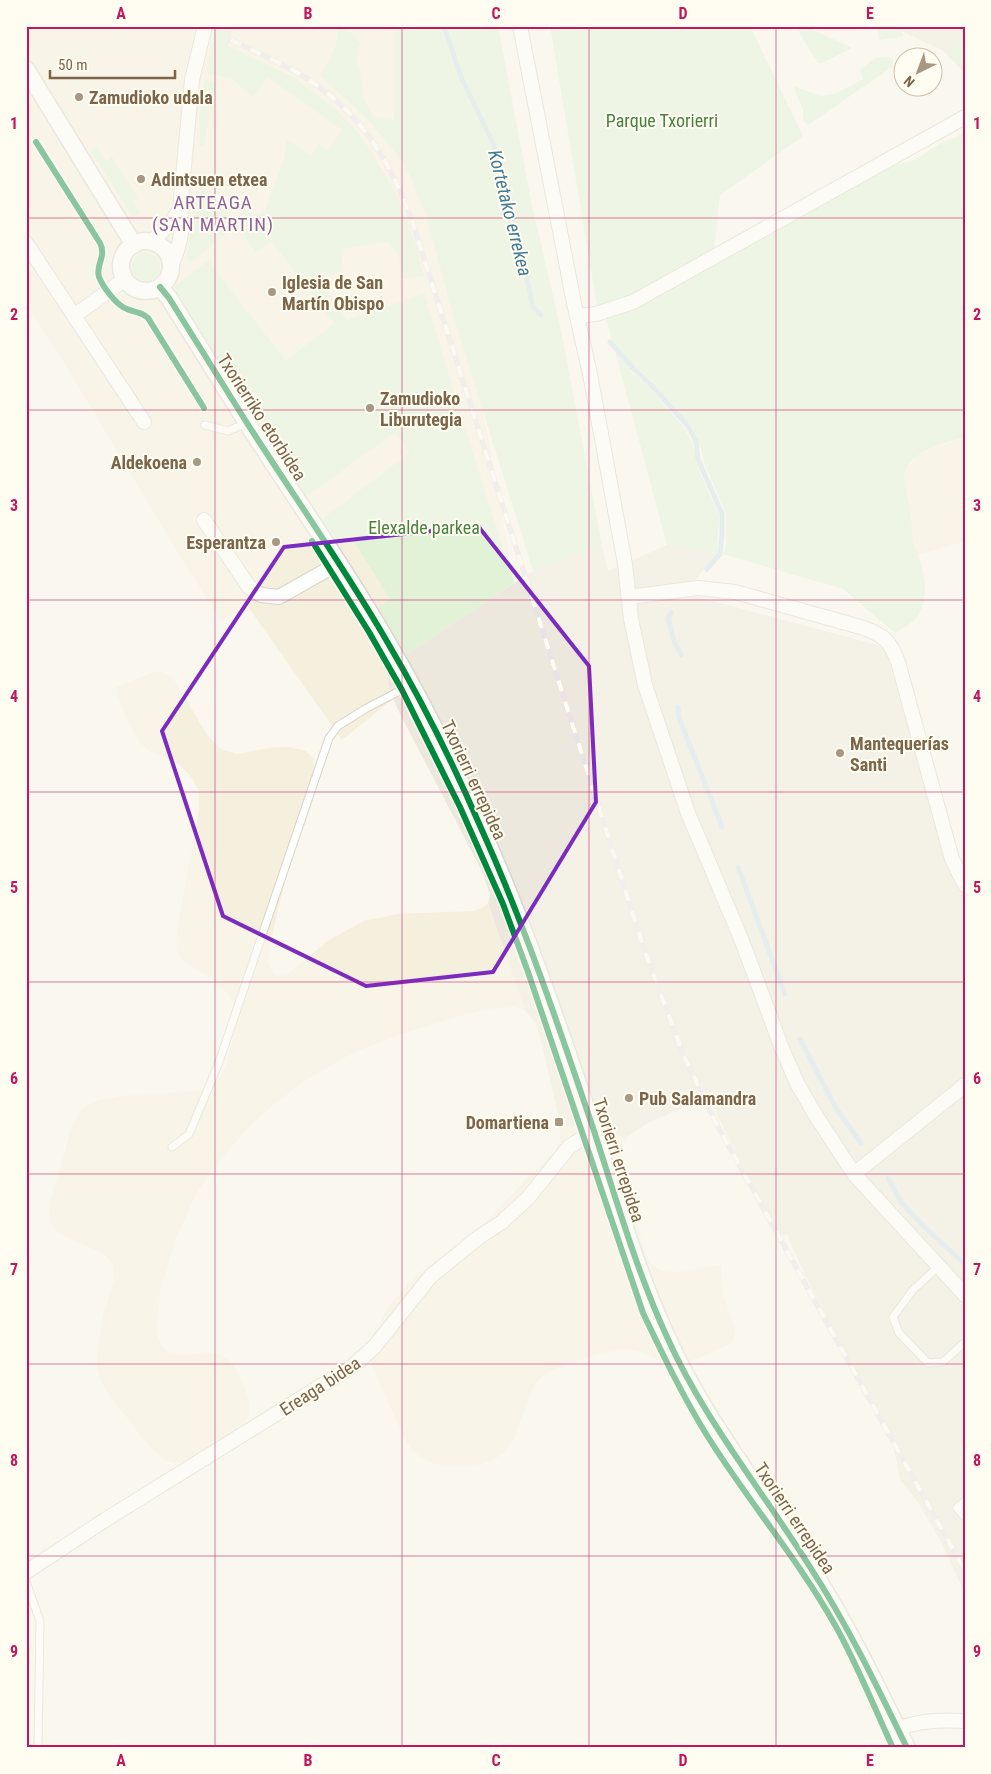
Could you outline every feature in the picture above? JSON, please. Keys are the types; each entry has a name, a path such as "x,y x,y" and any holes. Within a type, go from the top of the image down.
{"street":[{"path":"171,265 178,252 183,230 180,209 192,80 204,26"},
{"path":"520,26 590,374 625,564 631,619 645,684 688,813 742,941 781,1046 797,1083 854,1174 965,1295"},
{"path":"26,69 134,245"},
{"path":"578,316 596,314 633,302 965,117"},
{"path":"152,242 173,220 180,209"},
{"path":"140,242 152,242 161,247 170,258 170,274 166,282 160,287 145,291 137,290 125,279 122,264 124,256 134,245 140,242"},
{"path":"26,243 144,422"},
{"path":"74,316 125,279"},
{"name":"Txorierriko etorbidea","path":"160,287 169,298 247,423 339,563"},
{"path":"204,520 249,587 261,595 280,597 339,563"},
{"name":"Txorierri errepidea","path":"339,563 386,639 451,761 508,890 533,955 653,1306 685,1374 709,1416 819,1580 843,1620 907,1748"},
{"path":"628,597 698,588 736,592 880,634 892,646 898,662 952,859 965,886"},
{"path":"854,1174 965,1085"},
{"name":"Ereaga bidea","path":"26,1572 105,1520 353,1366 375,1346 431,1276 479,1237 502,1222 528,1198 568,1147 594,1131"},
{"path":"898,1729 908,1724 936,1720 965,1721"}],"lane":[{"path":"206,425 228,431 247,423"},
{"path":"172,1147 189,1134 218,1065 328,738 338,726 365,709 411,685"},
{"path":"938,1267 913,1290 893,1317 899,1334 928,1364 943,1362 965,1342"},
{"path":"965,1500 957,1508 965,1518"},
{"path":"26,1582 40,1621 38,1748"}],"highlighted area":[{"path":"478,526 589,666 596,802 493,972 366,986 223,916 162,731 284,547"}],"shaded area":[{"path":"26,26 414,26 514,583 406,654 391,694 393,699 342,740 249,608 221,621 65,364 26,304"},
{"path":"891,26 965,26 965,33 946,52 944,48 938,48"},
{"path":"965,438 965,541 918,555 913,540 905,484 906,469 918,455 934,447"},
{"path":"602,545 608,571 667,545 717,553 678,601 697,597 885,647 949,863 965,895 965,1595 933,1527 915,1498 900,1480 894,1447 804,1273 787,1234 778,1236 701,1083 698,1094 691,1104 648,1123 627,1137 560,1123 536,1024 525,1010 488,903 490,896 483,873 391,694 388,684 390,671 406,654 533,571"},
{"path":"161,671 172,678 207,735 221,749 237,754 275,747 289,747 306,751 314,759 314,771 297,827 269,950 268,963 274,974 277,976 289,973 329,940 364,921 398,914 474,911 488,903 525,1010 511,1006 466,1014 398,1035 355,1052 302,1083 273,1105 247,1129 220,1160 197,1192 175,1240 160,1292 156,1330 161,1346 170,1353 183,1355 213,1353 230,1361 238,1372 245,1389 249,1403 249,1413 244,1423 233,1434 187,1461 175,1463 165,1460 149,1446 108,1393 97,1369 103,1316 114,1281 113,1266 110,1260 102,1253 66,1237 56,1230 51,1224 49,1215 50,1204 69,1136 74,1122 81,1111 98,1101 120,1096 200,1090 213,1084 222,1075 234,1035 236,1015 232,1000 224,989 184,961 176,947 178,925 199,810 199,791 192,778 180,765 150,751 141,744 131,728 118,698 116,687"},
{"path":"560,1123 627,1137 623,1144 622,1157 646,1256 652,1265 662,1271 676,1272 721,1265 723,1295 735,1328 735,1336 732,1342 726,1346 680,1365 668,1365 642,1352 626,1348 598,1354 568,1364 551,1371 539,1379 532,1389 514,1439 504,1453 495,1459 482,1464 458,1467 439,1465 423,1459 411,1449 405,1439 370,1361 368,1352 370,1339 391,1304 410,1282 427,1267 481,1228 525,1180 553,1154 560,1141"}],"green space":[{"name":"Elexalde parkea","path":"217,26 234,26 228,46 293,77 335,109 359,133 396,193 417,249 424,276 402,279 399,256 388,241 341,249 343,270 320,281 347,320 424,294 514,583 406,654 378,607 390,599 350,535 338,543 322,519 410,453 395,432 320,487 305,495 177,297 175,286 208,261 286,361 334,323 272,241 256,252 243,234 244,212 260,215 265,210 284,160 287,139 311,156 319,144 328,150 342,130 268,77 253,97 232,79 206,73"},
{"path":"336,26 344,26 360,43 356,60 364,98 373,117 394,120 394,26 498,26 532,205 561,330 602,545 533,571 454,318 426,215 409,173 393,149 365,117 320,75 331,58 336,45"},
{"name":"Parque Txorierri","path":"550,26 750,26 803,136 720,195 714,250 622,300 597,306"},
{"path":"795,26 811,26 812,29 852,48 822,63 818,63"},
{"path":"875,26 895,28 904,35 902,37 879,40"},
{"path":"965,33 965,73 944,52"},
{"path":"889,57 893,60 892,67 808,125 803,120 803,109 793,86 821,96 837,93 863,79 860,70 875,58"},
{"path":"205,79 217,82 203,147 200,146 199,142 200,111"},
{"path":"965,133 965,438 939,445 921,453 913,459 905,473 905,487 913,537 925,583 924,599 917,617 895,633 843,589 723,554 726,543 726,514 705,465 698,439 692,427 635,366 631,371 646,384 678,420 692,441 698,468 719,515 717,553 667,545 605,314 890,166 914,160 941,143"},
{"path":"97,147 106,161 112,157 138,198 133,202 140,213 134,219 91,151"},
{"path":"205,190 218,201 235,227 192,261 187,260 194,196 197,192"},
{"path":"146,253 156,257 160,267 156,277 146,281 136,277 132,267 136,257"}],"waterway":[{"name":"Kortetako errekea","path":"444,26 461,77 493,143 507,185 533,307 541,315"},
{"name":"Kortetako errekea","path":"610,342 688,426 696,441 698,459 722,514 720,554 707,569"},
{"name":"Kortetako errekea","path":"671,613 668,618 674,641 681,655"},
{"name":"Kortetako errekea","path":"678,707 679,718 722,827"},
{"name":"Kortetako errekea","path":"738,867 785,994"},
{"name":"Kortetako errekea","path":"800,1039 837,1110 861,1143"},
{"name":"Kortetako errekea","path":"888,1178 901,1202 923,1226 965,1264"}],"railway":[{"path":"231,40 293,70 312,82 347,110 374,143 395,180 412,221 644,949 683,1054 717,1125 965,1571"}],"cycle path":[{"path":"36,142 100,243 102,257 98,273 104,286 111,296 123,307 143,314 148,318 204,408"},
{"path":"160,287 169,298 247,423 369,610 436,731 481,828 527,939 593,1128 636,1260 667,1337 698,1397 734,1454 792,1538 837,1611 907,1748"},
{"path":"312,541 369,632 402,690 460,807 503,904 528,972 643,1313 682,1391 708,1437 789,1553 835,1625 858,1670 893,1748"}],"place":[{"name":"Zamudioko udala","path":"79,97"},
{"name":"Adintsuen etxea","path":"141,179"},
{"name":"Iglesia de San Martín Obispo","path":"272,292"},
{"name":"Zamudioko Liburutegia","path":"370,408"},
{"name":"Aldekoena","path":"197,462"},
{"name":"Esperantza","path":"276,542"},
{"name":"Mantequerías Santi","path":"840,753"},
{"name":"Pub Salamandra","path":"629,1098"},
{"name":"Domartiena","path":"559,1122"}],"district":[{"name":"ARTEAGA (SAN MARTIN)","path":"213,213"}]}
